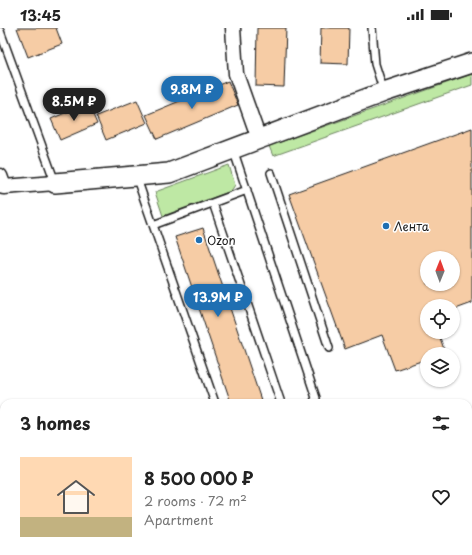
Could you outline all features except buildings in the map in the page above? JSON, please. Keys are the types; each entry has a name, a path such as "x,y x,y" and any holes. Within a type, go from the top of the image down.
{"street":[{"path":"233,28 236,74 258,138"},
{"path":"1,184 55,182 169,173 258,138 384,92 472,63"}],"lane":[{"path":"372,28 375,64 384,92"},
{"path":"0,32 55,182"},
{"path":"233,148 315,399"},
{"path":"271,173 329,348"},
{"path":"136,176 213,399"},
{"path":"153,225 246,190"},
{"path":"213,203 280,399"}],"green space":[{"path":"472,74 472,85 273,156 269,146"},
{"path":"229,165 235,185 231,191 163,216 155,192"}],"place":[{"name":"Лента","path":"386,226"},
{"name":"Ozon","path":"199,240"}]}
